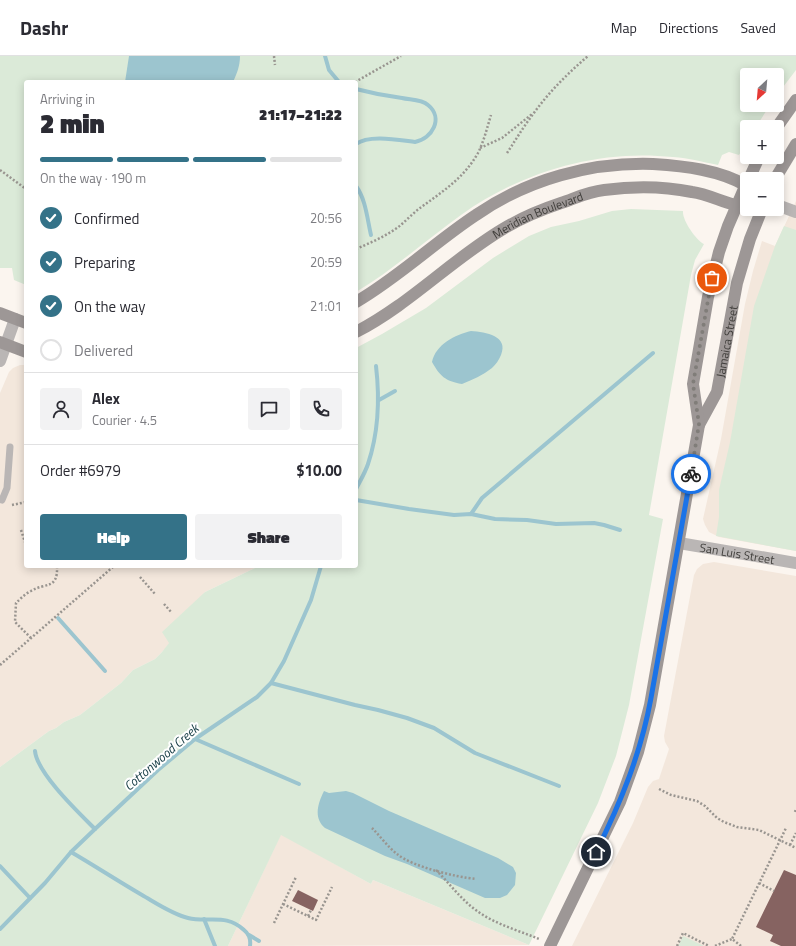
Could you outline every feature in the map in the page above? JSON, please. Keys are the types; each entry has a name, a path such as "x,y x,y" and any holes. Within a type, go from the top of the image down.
{"main road":[{"path":"782,120 796,100"},
{"path":"779,172 796,144"},
{"name":"Meridian Boulevard","path":"358,301 384,284 483,210 526,187 553,178 581,170 608,166 657,164 707,171 740,188"},
{"name":"Meridian Boulevard","path":"358,331 403,304 479,245 503,229 530,215 580,195 589,192 621,188 655,187 698,193 740,191"},
{"name":"Jamaica Street","path":"550,945 615,812 628,782 638,752 650,705 699,424 693,384 702,330 711,285 720,252 740,203"},
{"name":"Jamaica Street","path":"699,424 717,392 736,288 750,239 759,216"},
{"path":"0,313 20,321"},
{"path":"3,343 24,351"}],"street":[{"path":"784,208 796,212"},
{"path":"0,361 3,343 20,321"},
{"name":"San Luis Street","path":"679,543 796,563"}],"lane":[{"path":"2,500 7,488 10,446"}],"path":[{"path":"274,56 275,65"},
{"path":"358,80 401,56"},
{"path":"507,153 534,112 560,82 588,56"},
{"path":"480,148 502,138 534,112"},
{"path":"358,248 379,239 392,231 419,208 448,188 469,167 480,148 491,115"},
{"path":"0,170 24,188"},
{"path":"12,505 24,502"},
{"path":"21,530 24,539"},
{"path":"31,638 15,622 16,604 31,590 50,585 54,582 57,577 57,568"},
{"path":"0,665 112,568"},
{"path":"140,577 155,594"},
{"path":"164,604 172,613"},
{"path":"660,789 675,796 697,800 717,818 732,826 744,829 759,830 796,848"},
{"path":"372,828 402,858 436,870 476,879"},
{"path":"716,946 732,939 786,828"},
{"path":"790,845 796,833"},
{"path":"436,870 469,905 480,913 550,945"},
{"path":"274,923 296,877"},
{"path":"759,883 774,891"},
{"path":"283,904 316,920 332,887"},
{"path":"308,916 310,910"},
{"path":"677,946 683,933 709,946"},
{"path":"732,939 741,946"}],"shaded area":[{"path":"796,201 796,551 719,537 709,532 703,519 721,439 745,304 753,271 762,241 775,246"},
{"path":"24,365 24,568 255,568 205,592 165,649 155,659 133,670 121,683 80,715 49,731 0,767 0,393 9,372 13,368"},
{"path":"714,562 796,576 796,946 572,946 633,823 648,787 653,781 659,779 669,749 665,742 664,736 694,575 697,569 703,564"},
{"path":"281,834 371,884 373,880 529,945 228,946"}],"green space":[{"path":"0,56 796,56 796,70 784,86 784,68 740,68 740,112 766,112 760,120 740,120 739,155 729,152 722,155 718,165 673,157 645,155 617,156 562,166 536,175 510,186 461,215 396,265 358,291 358,80 24,80 24,284 14,280 12,268 0,268"},
{"path":"631,209 683,211 683,215 690,229 704,244 695,260 691,275 649,515 663,519 629,705 616,756 598,803 529,945 373,880 371,884 281,835 228,946 0,946 0,767 49,731 80,715 121,683 133,670 155,659 169,643 162,632 205,592 255,568 358,568 358,347 426,308 493,258 529,236 551,227 579,221 612,211"},
{"path":"784,226 796,230 796,551 716,536 719,517 719,490 730,442 754,306 775,246"},
{"path":"683,936 704,946 678,946"}],"water":[{"path":"129,56 240,56 238,69 234,80 125,80"},
{"path":"471,331 483,332 499,339 502,343 503,349 501,355 492,368 485,373 462,384 451,381 444,377 435,367 432,362 434,356 447,341"},
{"path":"324,791 329,793 346,791 353,793 389,811 498,858 513,867 516,873 515,885 507,895 500,898 485,898 385,856 325,828 321,824 318,815 320,800"}],"building":[{"path":"784,870 796,875 796,946 781,946 770,941 773,935 756,927"},
{"path":"298,890 318,900 313,911 292,901"}],"waterway":[{"name":"Cottonwood Creek","path":"325,56 329,70 337,80"},
{"name":"Cottonwood Creek","path":"358,89 425,103 433,110 435,116 434,127 431,132 421,140 415,142 376,138 358,143"},
{"name":"Cottonwood Creek","path":"358,189 364,203 371,235"},
{"path":"471,514 482,498 653,353"},
{"name":"Cottonwood Creek","path":"358,485 372,452 378,415 376,366"},
{"path":"379,400 395,391"},
{"path":"358,500 454,515 471,514 495,519 527,520 556,524 594,523 620,530"},
{"name":"Cottonwood Creek","path":"0,929 45,883 71,852 158,770 195,739 257,697 271,683 284,661 311,600 320,568"},
{"path":"58,618 105,671"},
{"path":"271,683 407,718 434,728 475,753 559,786"},
{"path":"195,739 299,784"},
{"path":"35,751 37,760 50,781 95,829"},
{"path":"71,852 158,905 176,914 188,918 224,920 237,925 248,935 250,939 250,946"},
{"path":"0,866 30,898"},
{"path":"204,919 215,946"},
{"path":"249,935 259,941"}],"way so far":[{"path":"691,474 699,424 693,384 712,278"}],"route":[{"path":"596,852 628,782 643,735 691,474"}]}
